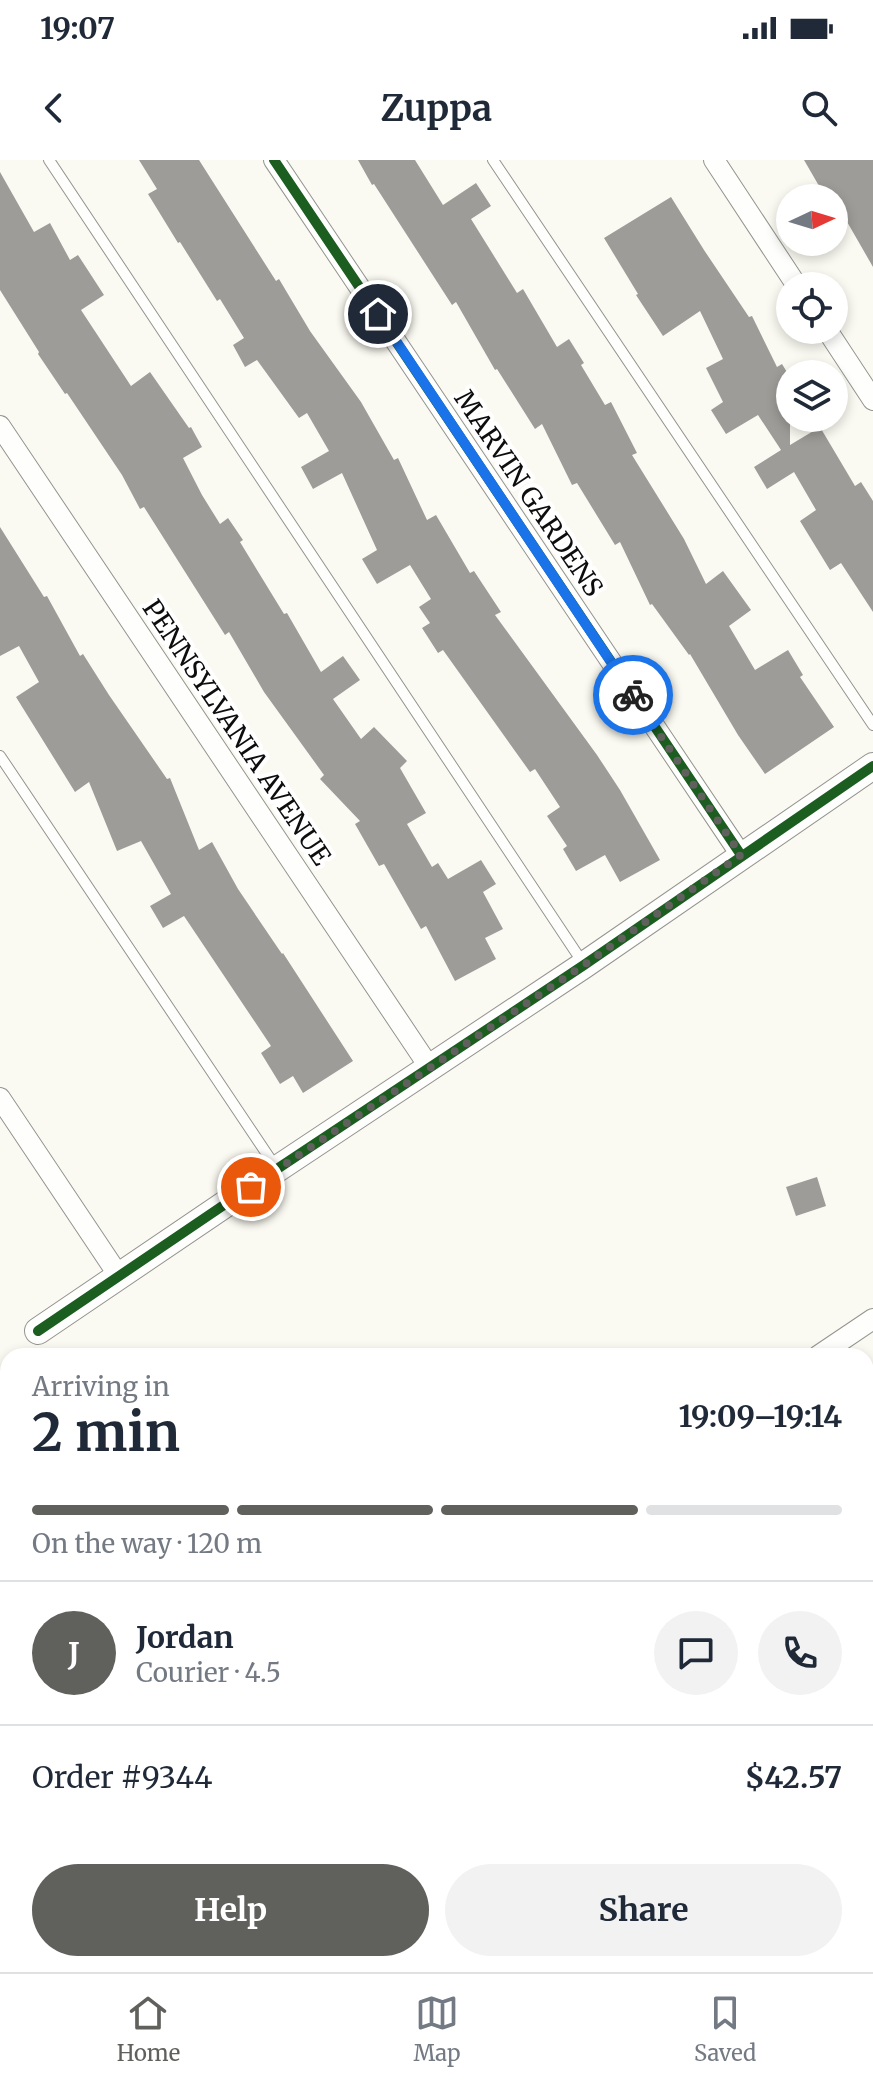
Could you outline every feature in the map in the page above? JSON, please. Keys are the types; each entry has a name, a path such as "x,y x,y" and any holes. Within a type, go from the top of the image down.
{"street":[{"name":"MARVIN GARDENS","path":"274,160 741,855"},
{"path":"714,160 788,272"},
{"path":"836,344 873,400"},
{"name":"PENNSYLVANIA AVENUE","path":"0,426 430,1068"},
{"path":"38,1331 584,965 873,766"},
{"path":"0,1098 119,1276"},
{"path":"830,1348 873,1319"}],"lane":[{"path":"49,160 584,965"},
{"path":"493,160 873,725"},
{"path":"0,756 277,1169"}],"building":[{"path":"139,160 199,160 276,281 279,279 310,331 361,402 394,460 398,458 427,520 436,515 470,573 474,571 501,612 495,615 597,755 660,860 620,882 605,855 576,871 563,849 567,846 547,816 560,807 535,769 530,772 443,650 438,653 422,628 430,623 419,607 431,599 410,565 377,584 362,559 377,550 342,473 313,489 301,467 329,451 307,413 299,418 257,360 245,367 233,345 244,338 148,194 157,189"},
{"path":"358,160 415,160 443,205 476,183 491,206 471,219 517,293 523,289 557,347 569,339 605,405 611,402 637,453 632,455 684,539 706,584 723,571 751,610 729,626 755,670 788,650 803,675 800,677 834,727 765,774 690,654 650,605 620,542 615,545 577,483 572,485 542,424 535,429 495,370 456,302 452,305"},
{"path":"804,160 873,160 873,267 848,223 848,184 818,184"},
{"path":"0,172 34,232 50,223 70,260 78,255 104,295 81,310 131,386 150,372 191,427 202,447 183,458 202,495 220,524 228,518 243,540 240,542 321,672 343,656 360,680 333,699 361,739 374,727 407,761 400,768 426,813 407,824 432,867 438,863 448,879 481,860 496,884 483,892 503,929 485,938 496,959 455,981 426,926 421,929 384,864 379,866 355,824 360,821 320,779 324,775 264,692 229,632 225,635 144,507 140,509 122,475 38,354 0,290"},
{"path":"671,197 749,317 752,316 776,365 776,432 790,432 790,445 812,432 823,432 855,486 861,482 873,501 873,612 841,563 830,570 800,521 816,510 794,472 767,489 754,467 781,450 758,415 726,434 711,410 723,402 706,368 723,359 700,311 663,336 604,238"},
{"path":"0,527 44,597 47,596 80,656 83,654 167,779 170,778 199,850 212,842 238,889 353,1061 303,1093 293,1076 280,1084 261,1053 271,1046 184,916 163,928 150,906 171,894 141,841 117,851 89,782 75,792 16,697 39,682 19,646 0,656"},
{"path":"817,1177 826,1206 796,1216 786,1187"}],"cycle path":[{"path":"274,160 741,855"},
{"path":"38,1331 584,965 873,766"}],"way so far":[{"path":"251,1187 584,965 741,855 633,695"}],"route":[{"path":"378,314 633,695"}]}
